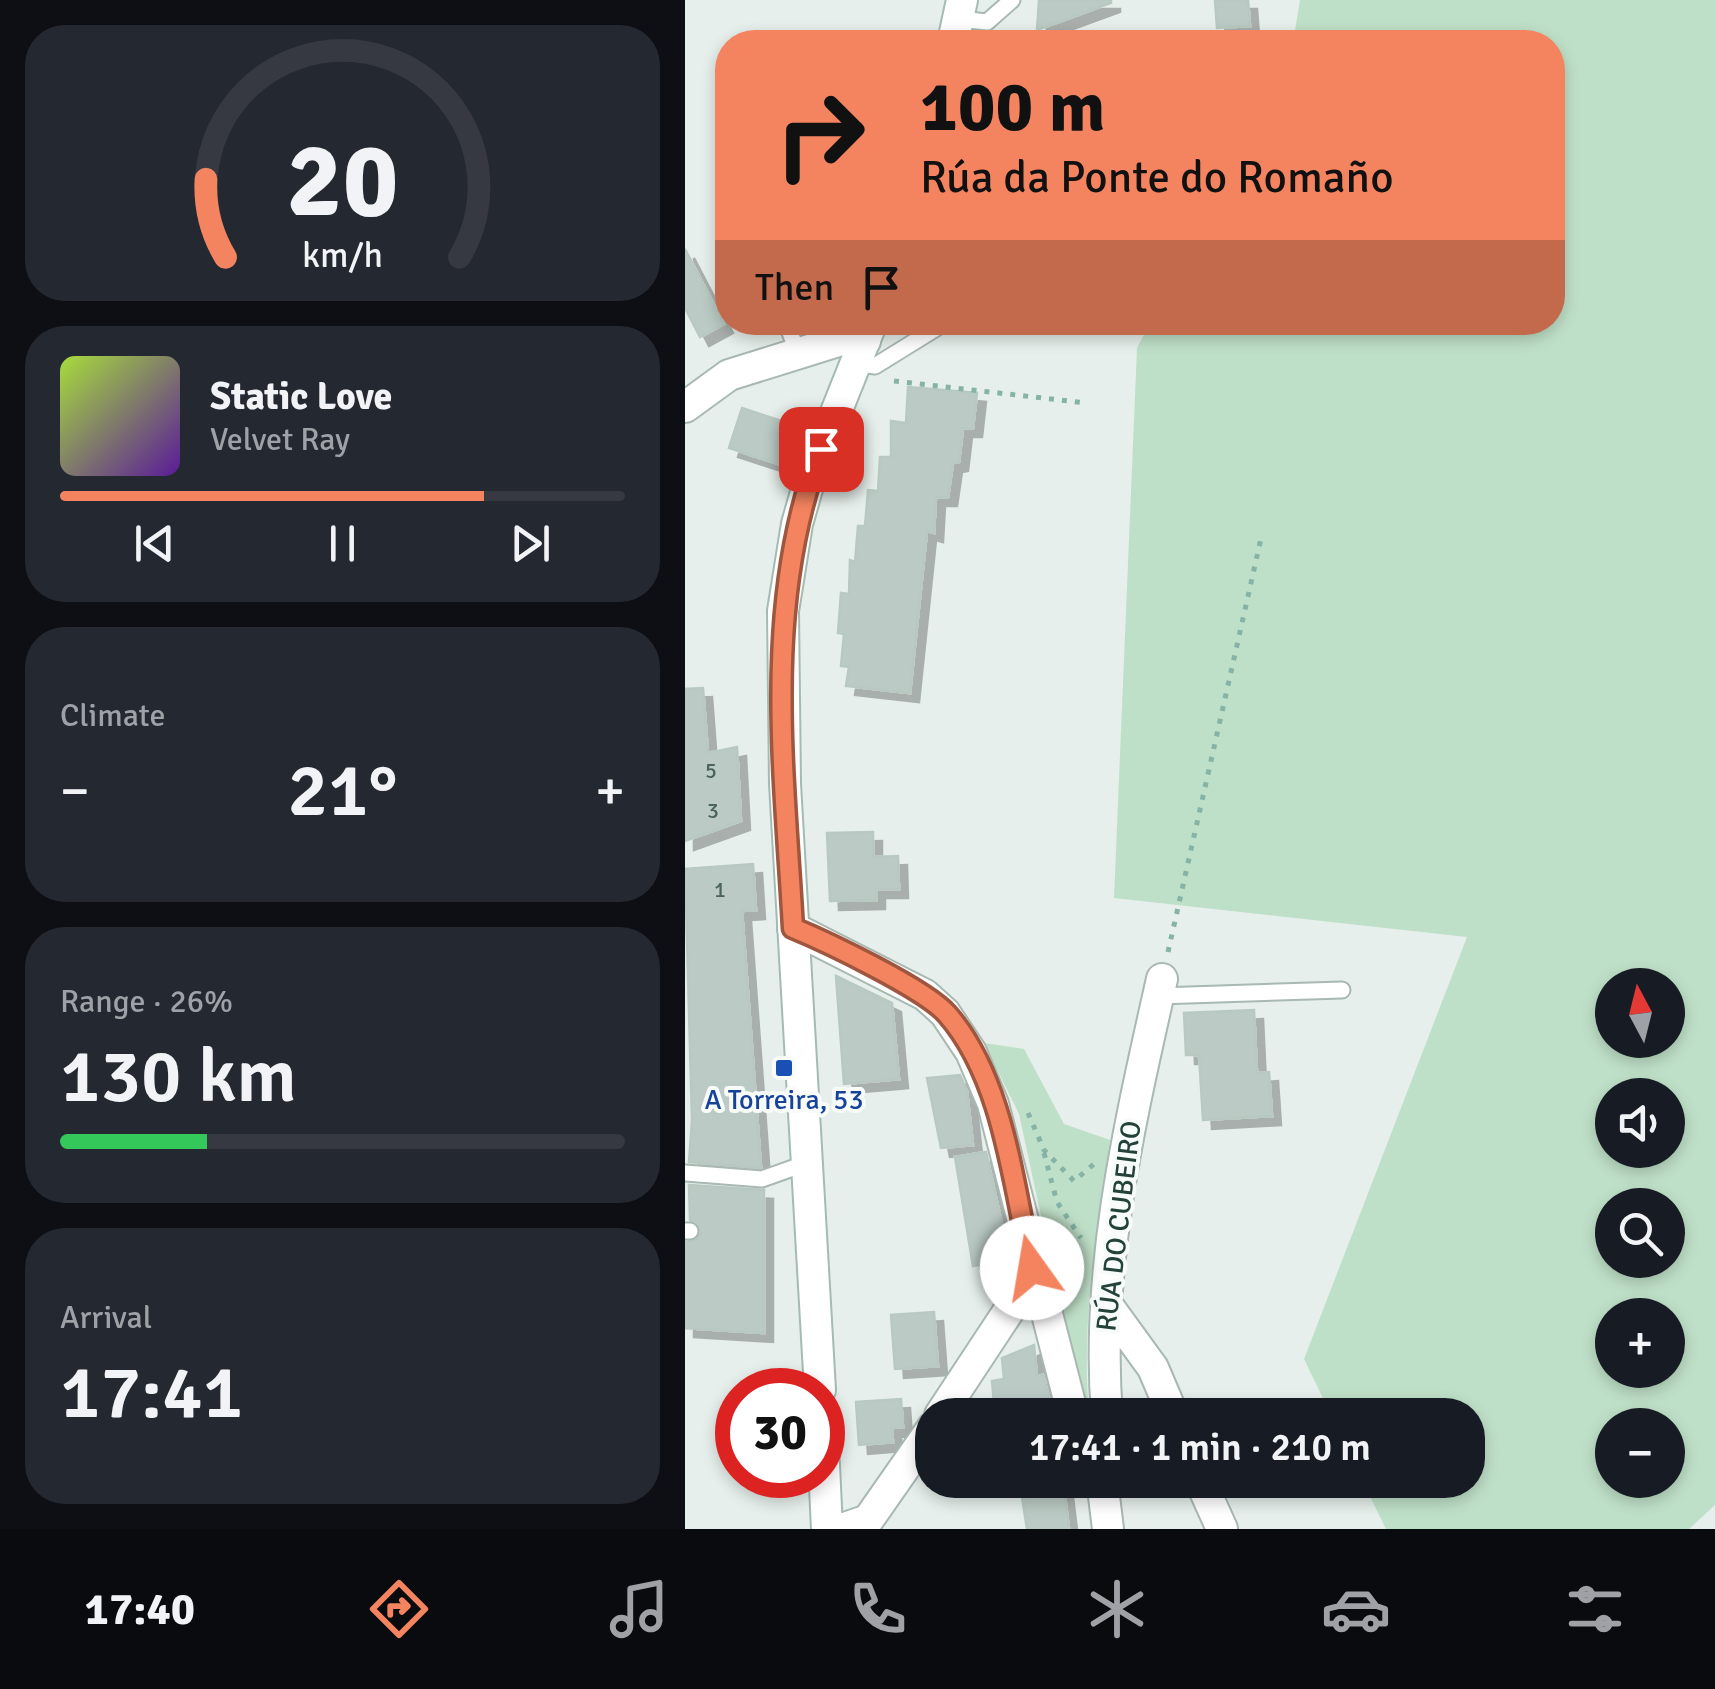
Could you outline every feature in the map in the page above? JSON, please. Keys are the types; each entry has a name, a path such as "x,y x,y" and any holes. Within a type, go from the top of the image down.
{"street":[{"path":"685,407 729,375 851,338 869,352 811,475 783,611 782,710 818,1368"},
{"path":"793,928 925,995 959,1031 993,1104 1033,1274 1068,1398"},
{"name":"RÚA DO CUBEIRO","path":"1105,1398 1102,1359 1119,1176 1160,987"},
{"path":"951,1398 1033,1274"},
{"path":"1109,1306 1153,1368 1166,1398"},
{"path":"842,1529 867,1520 915,1452"},
{"path":"826,1498 827,1529"},
{"path":"1104,1498 1107,1529"},
{"path":"1209,1498 1222,1529"}],"lane":[{"path":"958,21 987,22 1013,0"},
{"path":"791,335 799,356"},
{"path":"869,352 883,363 926,335"},
{"path":"1160,987 1341,990"},
{"path":"685,1174 762,1179 807,1163"}],"path":[{"path":"869,352 1086,403"},
{"path":"1160,987 1262,534"},
{"path":"1025,1106 1043,1150 1057,1202 1085,1246"},
{"path":"1043,1150 1075,1181 1097,1160"}],"green space":[{"path":"1300,0 1715,0 1715,1505 1689,1529 1386,1529 1371,1498 1485,1498 1485,1398 1323,1398 1304,1359 1467,937 1114,898 1137,348 1144,335 1565,335 1565,30 1295,30"},
{"path":"984,1043 1024,1049 1064,1124 1110,1140 1088,1312 1088,1398 1080,1398 1019,1114"}],"building":[{"path":"1039,0 1111,0 1111,3 1037,30"},
{"path":"1215,0 1248,0 1250,26 1217,28"},
{"path":"685,249 715,307 715,329 700,337 685,308"},
{"path":"908,387 977,393 973,428 963,428 959,462 953,463 948,497 936,497 934,533 927,531 910,693 846,686 849,667 841,666 844,634 838,633 841,593 849,594 850,560 855,562 858,526 865,526 868,490 878,491 880,457 891,457 891,421 906,423"},
{"path":"742,408 797,426 784,466 729,448"},
{"path":"703,688 708,753 737,747 741,821 685,841 685,689"},
{"path":"873,832 873,857 898,856 899,889 876,889 876,900 830,901 827,833"},
{"path":"753,864 756,910 742,911 761,1168 689,1162 692,1120 685,869"},
{"path":"836,976 892,1003 899,1079 844,1084"},
{"path":"1254,1010 1257,1073 1269,1072 1272,1116 1203,1120 1199,1055 1186,1055 1184,1013"},
{"path":"960,1075 967,1091 973,1145 941,1148 927,1078"},
{"path":"986,1152 1010,1260 973,1266 955,1157"},
{"path":"689,1185 764,1190 764,1333 685,1328 685,1242 696,1240 701,1232 690,1220"},
{"path":"934,1312 938,1366 895,1369 891,1315"},
{"path":"1034,1345 1037,1376 1043,1375 1049,1398 994,1398 992,1381 1004,1379 1002,1358"},
{"path":"901,1399 903,1427 892,1428 893,1442 859,1445 856,1402"},
{"path":"1022,1498 1065,1498 1069,1529 1027,1529"}],"place":[{"name":"A Torreira, 53","path":"784,1068"}],"route":[{"path":"821,449 797,524 783,611 782,710 793,928 925,995 959,1031 993,1104 1032,1268"}]}
